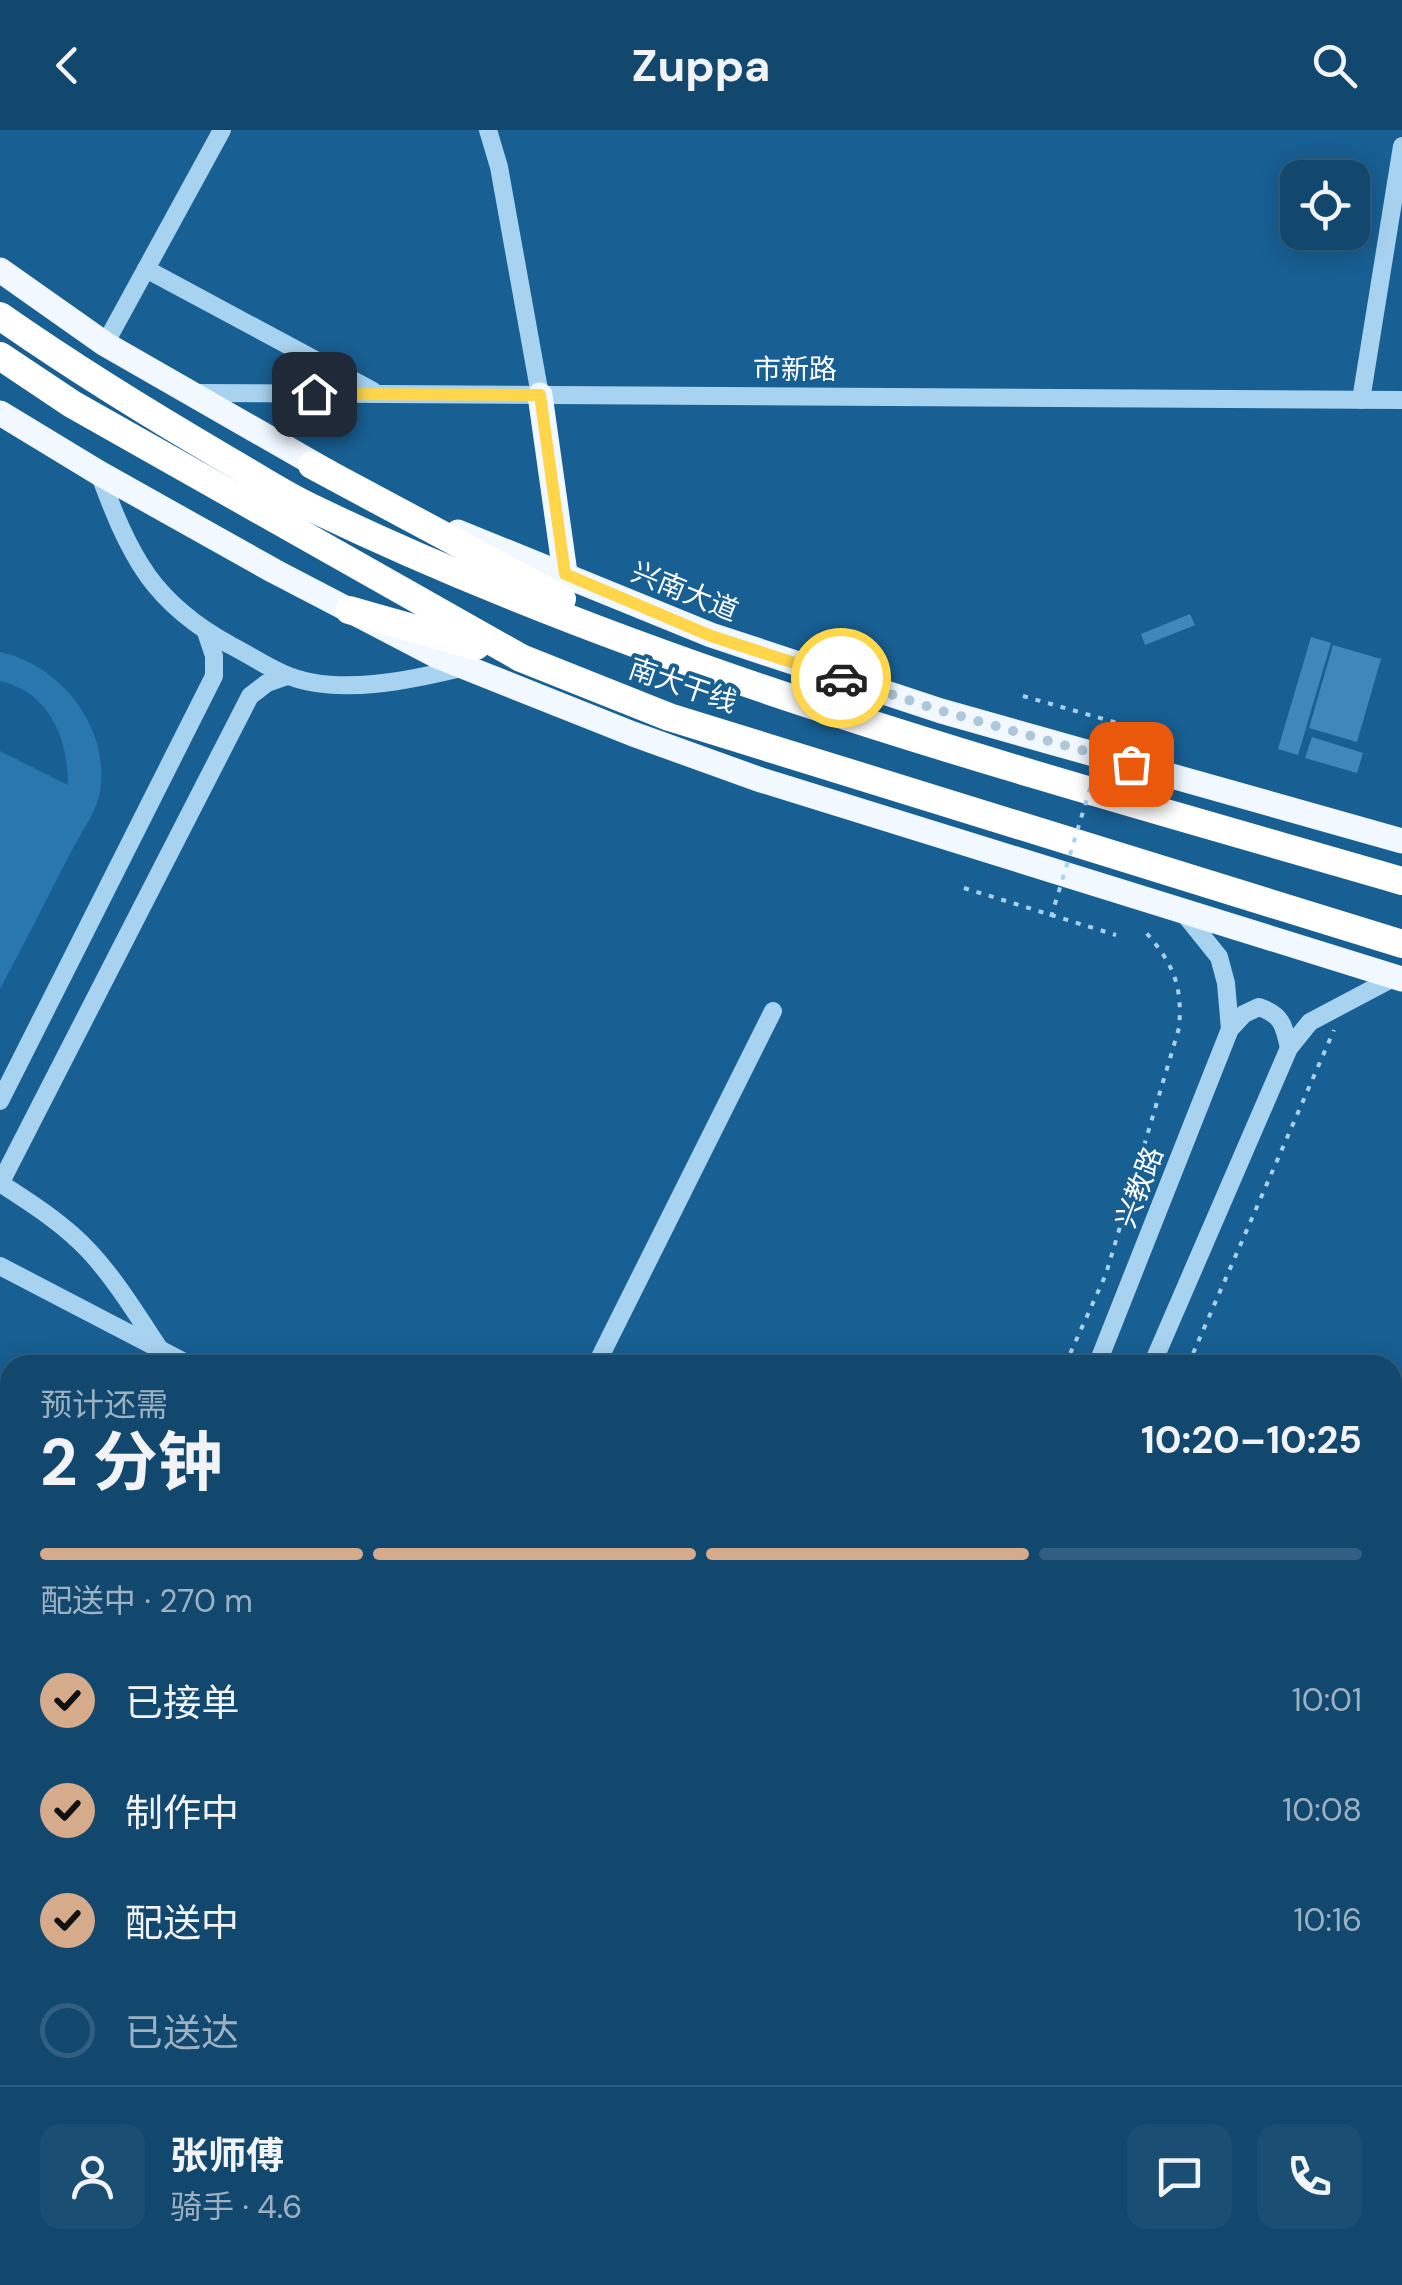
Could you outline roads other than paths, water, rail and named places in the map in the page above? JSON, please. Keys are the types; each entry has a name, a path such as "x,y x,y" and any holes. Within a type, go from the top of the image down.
{"highway":[{"name":"南大干线","path":"0,316 90,377 309,507 472,579 674,658 913,738 1402,881"},
{"name":"南大干线","path":"0,356 72,404 520,658 669,717 1402,944"},
{"path":"312,465 674,658"},
{"path":"350,610 520,658"}],"main road":[{"name":"兴南大道","path":"0,270 105,344 312,465 460,533 711,636 942,711 1402,841"},
{"path":"540,395 565,574"},
{"path":"0,413 98,473 416,646 465,667 758,778 1398,978"}],"street":[{"path":"105,344 222,130"},
{"path":"488,130 499,167 540,395"},
{"path":"1361,400 1402,146"},
{"path":"146,269 378,394"},
{"name":"市新路","path":"188,393 1361,400 1401,394"},
{"path":"98,473 118,522 148,576 176,608 206,632 286,676 360,685 413,680 465,667"},
{"path":"0,1101 214,676 214,656 206,632"},
{"path":"153,1355 125,1297 88,1250 40,1210 0,1184 250,696 267,682 286,676"},
{"path":"1182,911 1219,956 1230,1030"},
{"path":"1156,1355 1288,1048 1310,1022 1398,978"},
{"path":"1230,1030 1244,1014 1258,1007 1276,1013 1284,1026 1288,1048"},
{"path":"601,1355 773,1011"},
{"name":"兴教路","path":"1100,1355 1230,1030"},
{"path":"0,1266 151,1355"}]}
